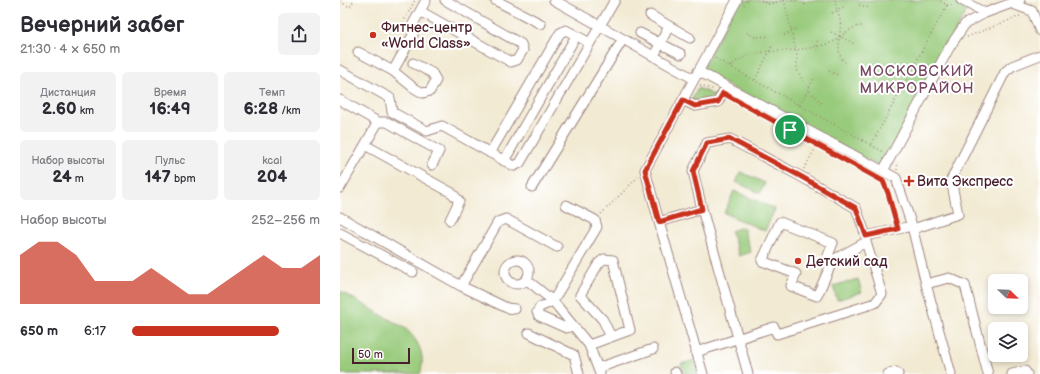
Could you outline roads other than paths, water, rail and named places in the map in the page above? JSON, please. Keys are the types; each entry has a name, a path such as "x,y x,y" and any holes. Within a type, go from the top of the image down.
{"street":[{"path":"393,71 413,34 413,24 426,0"},
{"path":"420,11 511,62 517,60 523,50 521,44 445,0"},
{"path":"495,0 541,24"},
{"path":"554,0 654,56 696,75 879,174 896,178 912,228 951,374"},
{"path":"340,70 390,98 392,112 428,131 442,126 514,166 520,163 615,0"},
{"path":"961,0 985,13"},
{"path":"879,174 949,48 965,24 985,13 1020,0"},
{"path":"703,374 645,170 696,75 740,3"},
{"path":"1010,3 1032,11 1040,31"},
{"path":"650,15 690,38"},
{"path":"654,56 669,26"},
{"path":"490,153 560,33 566,30 590,43"},
{"path":"640,33 681,54"},
{"path":"504,161 576,36"},
{"path":"532,187 623,39"},
{"path":"358,52 393,71 414,88 423,93 430,91 436,80 432,74 413,62"},
{"path":"832,260 828,258 833,243 780,222 762,261 796,274 791,286 817,296 832,260 866,239 898,229 912,228 958,214 951,180 1005,72 1012,66 1040,55"},
{"path":"683,100 695,106 718,102 724,90"},
{"path":"340,100 378,122 387,122 439,151 432,165"},
{"path":"340,188 378,122"},
{"path":"696,352 738,338 774,327 777,334 875,303 882,294 856,208 730,139 707,143 693,171 702,209 738,338 748,374"},
{"path":"365,145 452,194 459,201 450,220"},
{"path":"566,204 595,220 597,227 553,301 540,307 537,312 539,316 566,328 573,326"},
{"path":"659,222 702,209"},
{"path":"340,217 461,286 507,308 515,308"},
{"path":"461,286 498,222 506,219 557,247"},
{"path":"340,234 413,272"},
{"path":"589,345 611,337 630,330 613,260 604,259 599,263 580,295 603,320 611,337"},
{"path":"926,284 949,278 965,286 988,374"},
{"path":"527,280 553,301 589,345 599,371 653,349"},
{"path":"529,333 574,355 579,374"},
{"path":"1012,374 1025,371 1027,374"},
{"path":"888,374 896,372 898,374"}],"place":[{"name":"Фитнес-центр «World Class»","path":"373,35"},
{"name":"Вита Экспресс","path":"909,181"},
{"name":"Детский сад","path":"798,261"}],"district":[{"name":"МОСКОВСКИЙ МИКРОРАЙОН","path":"917,80"}]}
